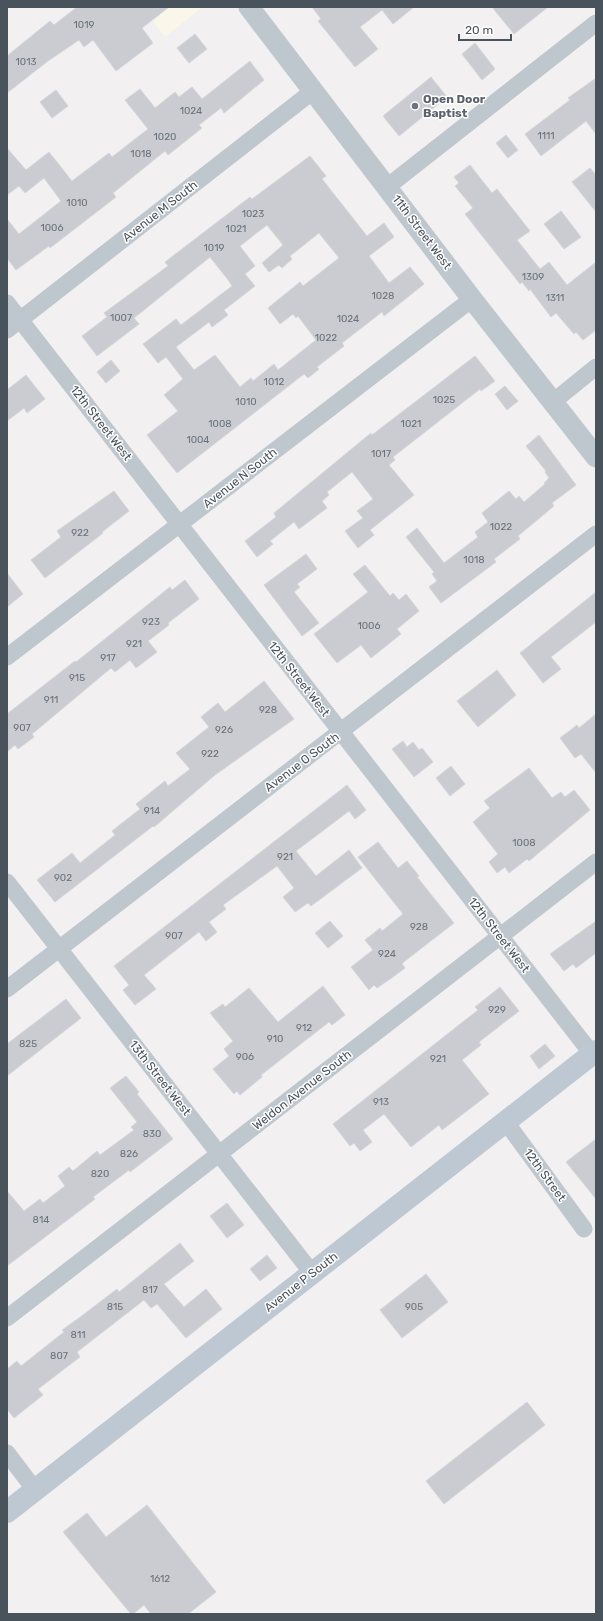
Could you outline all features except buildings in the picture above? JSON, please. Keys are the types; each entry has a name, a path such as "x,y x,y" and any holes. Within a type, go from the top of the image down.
{"main road":[{"name":"Avenue P South","path":"7,1512 594,1053"}],"street":[{"name":"11th Street West","path":"249,7 472,299 554,401 596,457"},
{"path":"387,187 596,23"},
{"name":"Avenue M South","path":"14,325 313,91"},
{"name":"Avenue N South","path":"7,657 472,299"},
{"name":"12th Street West","path":"7,303 14,325 179,525 500,936 594,1053"},
{"path":"554,401 596,368"},
{"name":"Avenue O South","path":"7,989 596,534"},
{"name":"Weldon Avenue South","path":"7,1318 596,862"},
{"name":"13th Street West","path":"7,882 312,1273"},
{"name":"12th Street","path":"506,1122 584,1229"},
{"path":"7,1453 35,1490"}],"shaded area":[{"path":"141,7 203,7 165,37"}],"place":[{"name":"Open Door Baptist","path":"415,106"}]}
